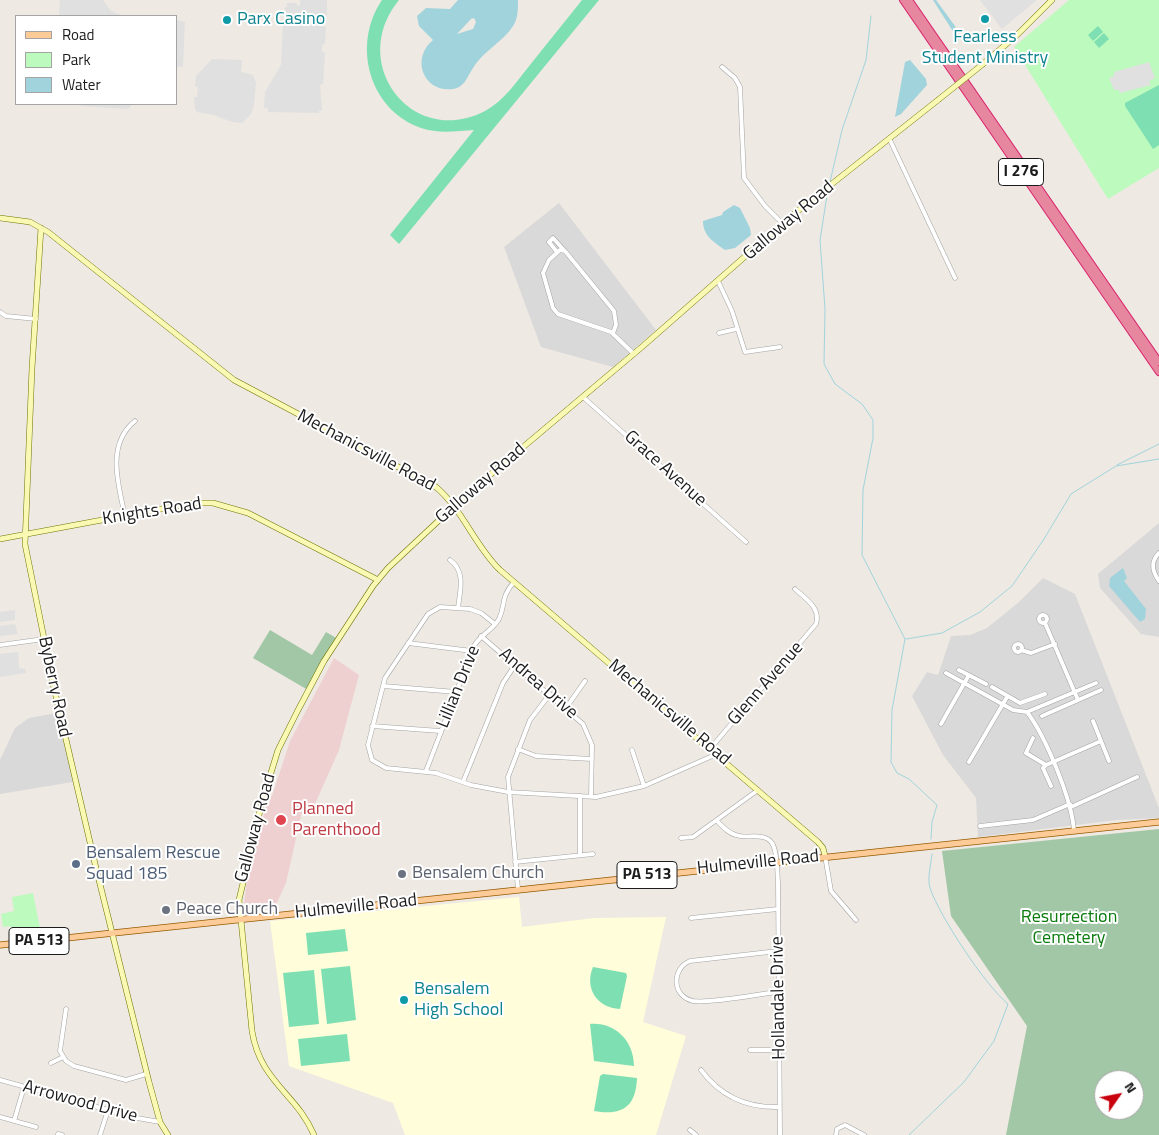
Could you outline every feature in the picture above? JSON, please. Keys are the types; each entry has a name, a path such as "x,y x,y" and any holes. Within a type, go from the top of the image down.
{"highway":[{"name":"I 276","path":"903,0 1159,372"},
{"name":"I 276","path":"910,0 1159,362"}],"main road":[{"name":"Hulmeville Road","path":"0,945 776,861 1159,822"}],"street":[{"name":"Galloway Road","path":"314,1135 306,1120 266,1071 256,1052 252,1031 239,900 242,881 278,750 324,661 378,580 453,506 634,354 783,224 983,64 1018,34 1052,0"},
{"path":"722,68 735,78 740,88 744,178 764,206 783,224"},
{"path":"889,138 956,278"},
{"name":"Mechanicsville Road","path":"0,218 30,222 41,228 234,380 434,486 453,506 491,560 514,582 818,842 823,848 825,856"},
{"name":"Byberry Road","path":"41,228 24,534 44,639 146,1074 160,1122 168,1135"},
{"path":"557,252 550,242 553,238 614,311 616,325 613,333"},
{"path":"563,249 546,263 543,275 554,310 565,318 613,333 634,354"},
{"path":"718,281 732,311 736,329 745,352 780,347"},
{"path":"0,312 15,318 36,319"},
{"path":"720,333 736,329"},
{"name":"Grace Avenue","path":"583,397 746,542"},
{"path":"125,516 115,472 118,448 127,427 135,421"},
{"name":"Knights Road","path":"0,539 193,503 229,506 248,513 378,580"},
{"path":"1159,553 1153,563 1154,574 1159,581"},
{"path":"450,560 458,567 461,573 458,608"},
{"path":"514,582 504,595 499,618 495,624 480,613 458,608 440,607 432,610 389,671 383,686 372,726 368,751 376,764 386,768 426,771 508,792 591,796 644,786 717,754"},
{"name":"Glenn Avenue","path":"710,749 808,637 816,624 818,617 813,605 795,589"},
{"path":"1045,623 1078,700"},
{"name":"Lillian Drive","path":"426,771 472,652 481,636 495,624"},
{"name":"Andrea Drive","path":"481,636 583,724 592,745 591,796"},
{"path":"0,645 44,639"},
{"path":"408,643 472,652"},
{"path":"1021,650 1031,652 1055,644"},
{"path":"463,782 503,683 515,665"},
{"path":"959,670 986,684"},
{"path":"946,673 1013,710 1028,712 1096,683"},
{"path":"941,724 969,675"},
{"path":"566,708 585,681"},
{"path":"383,686 456,692"},
{"path":"992,687 1015,701 1025,702 1045,694"},
{"path":"1042,716 1102,690"},
{"path":"518,889 508,777 530,720 550,694"},
{"path":"969,762 1007,697"},
{"path":"1028,712 1038,727 1070,806 1074,831"},
{"path":"1093,721 1110,761"},
{"path":"372,726 440,731"},
{"path":"1032,738 1026,753 1046,765"},
{"path":"1051,786 1043,768 1046,765 1101,741"},
{"path":"518,749 536,756 592,759"},
{"path":"632,750 644,786"},
{"path":"980,826 1032,820 1137,777"},
{"path":"681,838 693,837 758,790"},
{"path":"580,796 580,855"},
{"name":"Hollandale Drive","path":"717,821 733,834 745,838 763,837 773,844 776,861 778,909 780,1135"},
{"path":"515,862 593,854"},
{"path":"825,856 831,891 856,920"},
{"path":"691,918 778,909"},
{"path":"778,951 690,961 681,967 676,982 680,993 693,1001 778,992"},
{"path":"66,1009 60,1051 63,1058 74,1066 126,1080 146,1074"},
{"path":"750,1050 779,1050"},
{"path":"51,1063 63,1058"},
{"path":"701,1070 717,1088 736,1100 758,1107 780,1107"},
{"name":"Arrowood Drive","path":"0,1080 108,1110 160,1122"},
{"path":"14,1121 24,1087"},
{"path":"100,1135 108,1110"},
{"path":"0,1117 36,1127"},
{"path":"836,1135 837,1129 845,1125 864,1135"},
{"path":"690,1130 696,1135"}],"shaded area":[{"path":"60,0 103,0 111,11 121,15 59,15"},
{"path":"300,0 327,0 327,15 324,16 322,26 326,27 325,44 322,45 322,52 325,53 323,84 320,85 322,111 319,110 319,113 268,112 268,108 264,108 265,92 281,65 283,24 286,24 287,17 285,17 285,7 287,7 287,3 296,3 300,6"},
{"path":"980,0 1037,0 1002,29"},
{"path":"178,20 185,22 183,67 178,66"},
{"path":"212,59 242,60 241,72 253,75 256,83 254,105 251,114 242,123 197,112 195,109 194,97 197,97 198,87 195,86 196,76"},
{"path":"1149,62 1155,78 1149,81 1151,85 1120,93 1119,90 1114,90 1109,78 1114,76 1114,72"},
{"path":"81,105 131,105 128,109"},
{"path":"559,203 656,330 613,367 541,347 504,247"},
{"path":"1159,523 1159,637 1141,634 1100,588 1098,574"},
{"path":"1043,578 1075,594 1159,808 1159,818 1117,820 978,837 976,798 943,755 912,696 927,672 938,675 951,636 970,635 987,628 1019,602"},
{"path":"15,610 15,620 0,622 0,612"},
{"path":"15,624 18,634 0,636 0,626"},
{"path":"18,652 19,668 25,669 26,673 0,677 0,654"},
{"path":"334,658 359,675 339,750 315,804 303,807 286,883 275,907 244,905 248,870 266,807 273,793 290,741"},
{"path":"57,713 73,782 0,794 0,760 15,728 29,718"},
{"path":"519,897 522,927 594,918 666,917 643,1022 686,1036 656,1135 405,1135 393,1103 289,1066 270,921"}],"green space":[{"path":"382,0 399,0 385,24 380,49 384,73 395,93 412,109 433,119 458,120 485,111 504,97 582,0 599,0 399,244 390,235 474,130 441,132 421,128 403,119 388,106 377,91 370,73 367,55 368,36 373,17"},
{"path":"1069,0 1159,0 1159,168 1108,199 1014,47"},
{"path":"1098,26 1103,32 1093,41 1088,35"},
{"path":"1104,33 1109,39 1099,48 1094,42"},
{"path":"1159,85 1159,145 1153,149 1125,106 1125,103"},
{"path":"270,630 312,655 326,632 338,639 308,690 253,658"},
{"name":"Resurrection Cemetery","path":"1159,829 1159,1135 1006,1135 1027,1026 951,916 942,851"},
{"path":"33,893 40,928 33,932 25,933 9,926 3,927 1,914 14,911 12,897"},
{"path":"345,929 348,951 308,955 306,933"},
{"path":"350,966 356,1020 327,1024 321,969"},
{"path":"593,967 626,973 620,1009 605,1005 594,996 590,982"},
{"path":"314,970 319,1024 289,1027 283,973"},
{"path":"590,1024 607,1026 621,1035 631,1049 634,1066 594,1061"},
{"path":"347,1034 350,1061 301,1066 298,1039"},
{"path":"603,1074 637,1078 634,1096 626,1107 612,1112 594,1111 600,1076"}],"water":[{"path":"458,0 518,0 516,20 509,32 477,62 463,84 453,89 443,89 434,86 424,73 422,56 433,40 419,26 417,16 426,8 450,9","holes":["474,18 476,22 473,29 457,34 471,19"]},
{"path":"933,0 936,0 955,26 959,41"},
{"path":"910,60 926,79 927,85 901,114 895,117 905,62"},
{"path":"734,205 740,208 750,228 751,235 735,248 725,250 707,235 703,221 722,215 723,212"},
{"path":"1123,568 1127,578 1124,581 1146,609 1145,619 1140,622 1109,586 1110,578"}],"waterway":[{"path":"830,182 842,130 866,60 871,16"},
{"path":"828,189 820,240 825,309 824,364 835,384 862,404 873,420 873,438 863,490 862,555 905,639 892,710 891,762 897,773 909,779 937,805 932,822 931,839"},
{"path":"1117,465 1159,444"},
{"path":"906,639 942,633 980,612 1012,586 1044,539 1071,494 1116,466 1159,459"},
{"path":"909,1135 964,1082 994,1041 1008,1004 998,995 976,967 935,901 929,884 932,854"}],"place":[{"name":"Fearless Student Ministry","path":"985,19"},
{"name":"Parx Casino","path":"227,20"},
{"name":"Planned Parenthood","path":"281,820"},
{"name":"Bensalem Rescue Squad 185","path":"76,864"},
{"name":"Bensalem Church","path":"402,874"},
{"name":"Peace Church","path":"166,910"},
{"name":"Bensalem High School","path":"404,1000"}]}
